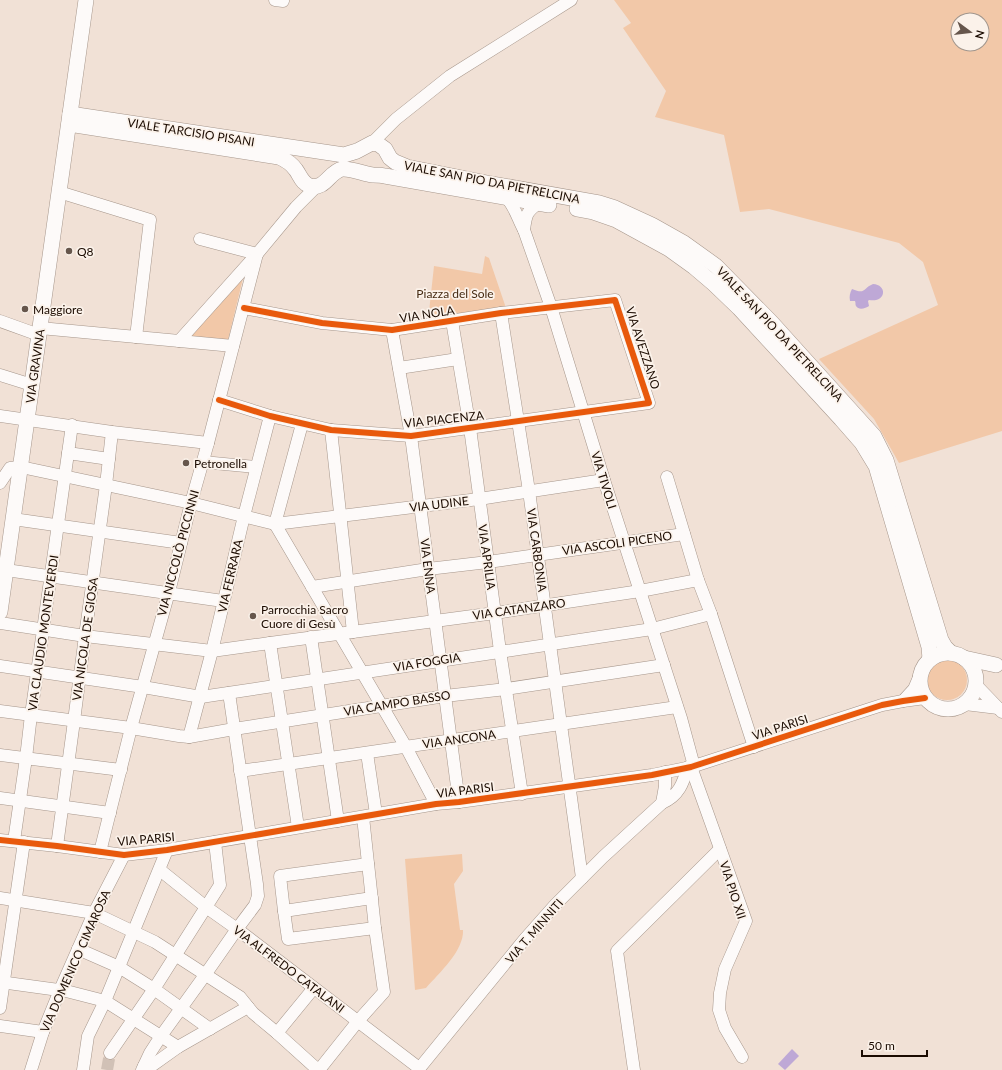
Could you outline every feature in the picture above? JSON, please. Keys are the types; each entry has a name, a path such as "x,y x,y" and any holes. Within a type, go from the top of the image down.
{"main road":[{"name":"VIA GRAVINA","path":"0,612 1,592 6,570 13,519 10,467 27,419 86,0"},
{"name":"VIALE TARCISIO PISANI","path":"69,119 344,155 357,151 382,150"},
{"name":"VIALE TARCISIO PISANI","path":"69,119 279,157 286,160 305,183 310,186 317,186"},
{"path":"379,175 384,172 389,163 382,150"},
{"name":"VIALE SAN PIO DA PIETRELCINA","path":"382,150 395,162 407,167 599,203 615,208 652,225 684,244 716,266 772,324 874,436 886,460 941,640 944,646 958,655"},
{"path":"299,175 300,159 302,156 312,151"},
{"name":"VIALE SAN PIO DA PIETRELCINA","path":"317,186 342,169 593,212 616,220 669,249 688,263 714,284 739,308 862,443 876,466 929,647 930,659"},
{"path":"958,655 972,666 976,681 974,692 966,704 954,709 941,709 929,703 920,687 920,675 926,663 930,659 939,654 958,655 999,663"},
{"path":"976,681 999,663"}],"street":[{"path":"382,150 390,125 402,114 450,76 571,0"},
{"path":"296,207 299,195 299,175"},
{"path":"179,341 257,254 296,207 317,186"},
{"path":"59,192 150,220 136,337"},
{"name":"VIA TIVOLI","path":"506,197 513,206 518,220 524,230 551,307 604,480 677,707 691,767"},
{"path":"524,230 528,212 538,203"},
{"path":"200,239 257,254"},
{"name":"VIA NICCOLÒ PICCINNI","path":"100,852 131,728 169,592 257,254"},
{"name":"VIA NOLA","path":"244,308 322,323 392,330 551,307 615,300"},
{"name":"VIA AVEZZANO","path":"615,300 649,404"},
{"name":"VIA CARBONIA","path":"501,314 529,492 582,878"},
{"path":"0,321 40,332 136,337 233,346"},
{"name":"VIA APRILIA","path":"452,321 470,428 500,651 522,794"},
{"name":"VIA ENNA","path":"392,330 411,436 459,802"},
{"path":"399,368 458,359"},
{"path":"0,374 32,385"},
{"name":"VIA PIACENZA","path":"220,400 270,416 331,430 411,436 649,404"},
{"path":"0,416 72,425 112,432 208,443"},
{"name":"VIA FERRARA","path":"189,737 201,697 256,467 270,416"},
{"path":"275,524 302,424"},
{"name":"VIA CLAUDIO MONTEVERDI","path":"0,1008 2,982 16,900 20,801 72,425"},
{"path":"331,430 353,632"},
{"name":"VIA NICOLA DE GIOSA","path":"57,846 80,678 84,636 100,532 112,432"},
{"path":"68,453 109,459"},
{"path":"203,462 256,467"},
{"path":"0,483 10,467 65,476 275,524 382,705 436,804"},
{"path":"667,477 698,580 711,614 754,747"},
{"name":"VIA UDINE","path":"275,524 529,492 604,480"},
{"path":"13,519 181,544"},
{"name":"VIA ASCOLI PICENO","path":"312,587 428,569 684,534"},
{"path":"6,570 224,601"},
{"name":"VIA CATANZARO","path":"0,623 84,636 212,651 544,606 698,580"},
{"name":"VIA FOGGIA","path":"0,666 201,697 317,678 652,629 711,614"},
{"path":"311,637 338,821"},
{"path":"270,643 298,828"},
{"name":"VIA CAMPO BASSO","path":"0,710 189,737 382,705 664,666"},
{"path":"903,701 914,688 920,675"},
{"path":"976,681 1000,710"},
{"path":"143,1068 150,1053 161,1036 236,929 254,907 257,900 257,884 229,693"},
{"name":"VIA PARISI","path":"0,840 124,855 167,850 436,804 522,794 652,775 691,767 882,705 925,698"},
{"path":"966,704 1000,710"},
{"name":"VIA ANCONA","path":"240,771 677,707"},
{"path":"367,753 376,814"},
{"path":"0,755 121,770"},
{"name":"VIA T. MINNITI","path":"418,1069 524,940 555,905 603,856 681,788 691,767"},
{"name":"VIA PIO XII","path":"691,767 746,921 725,969 720,993 719,1010 725,1028 742,1057"},
{"path":"662,803 665,786 665,772"},
{"path":"0,798 110,814"},
{"path":"0,898 94,913 156,942 240,997 252,1013 319,1070 358,1021 384,992 375,928 363,817"},
{"path":"110,1053 154,988 220,885 215,842"},
{"path":"634,1070 617,951 720,849"},
{"path":"83,1070 88,1036 120,967 167,850"},
{"name":"VIA DOMENICO CIMAROSA","path":"31,1070 43,1032 60,990 94,913 124,855"},
{"path":"368,864 280,876 288,939 375,928"},
{"name":"VIA ALFREDO CATALANI","path":"160,870 313,989 358,1021 418,1069"},
{"path":"284,911 372,898"},
{"path":"78,949 120,967 154,988 210,1028"},
{"path":"2,982 60,990 105,1001 178,1047"},
{"path":"277,1033 313,989"},
{"path":"143,1068 150,1067 178,1047 248,1007"},
{"path":"0,1026 43,1032"}],"green space":[{"path":"614,0 1002,0 1002,431 899,463 874,419 819,359 938,305 923,262 899,243 769,209 740,212 724,135 655,117 666,91 623,28 631,23"},
{"name":"Piazza del Sole","path":"485,256 489,258 506,308 428,321 434,266 482,274"},
{"path":"243,278 228,340 187,338"},
{"path":"951,660 958,663 964,669 967,680 966,688 958,697 951,700 943,700 936,697 928,688 927,676 930,669 939,661"},
{"path":"462,854 463,871 454,884 460,930 463,930 462,938 455,954 437,976 426,988 415,990 405,859"}],"shaded area":[{"path":"873,284 881,287 883,290 882,297 875,300 869,300 869,306 866,308 857,308 855,301 850,301 852,289 862,291"},
{"path":"792,1049 799,1056 785,1070 778,1064"}],"tunnel":[{"path":"107,1070 110,1053"}],"cycle path":[{"path":"219,400 270,416 331,430 411,436 649,403 615,300 501,313 392,330 322,323 244,308"},
{"path":"0,840 124,855 167,850 436,804 652,775 691,767 882,705 925,698"}],"place":[{"name":"Q8","path":"69,251"},
{"name":"Maggiore","path":"25,309"},
{"name":"Petronella","path":"186,463"},
{"name":"Parrocchia Sacro Cuore di Gesù","path":"253,616"}]}
